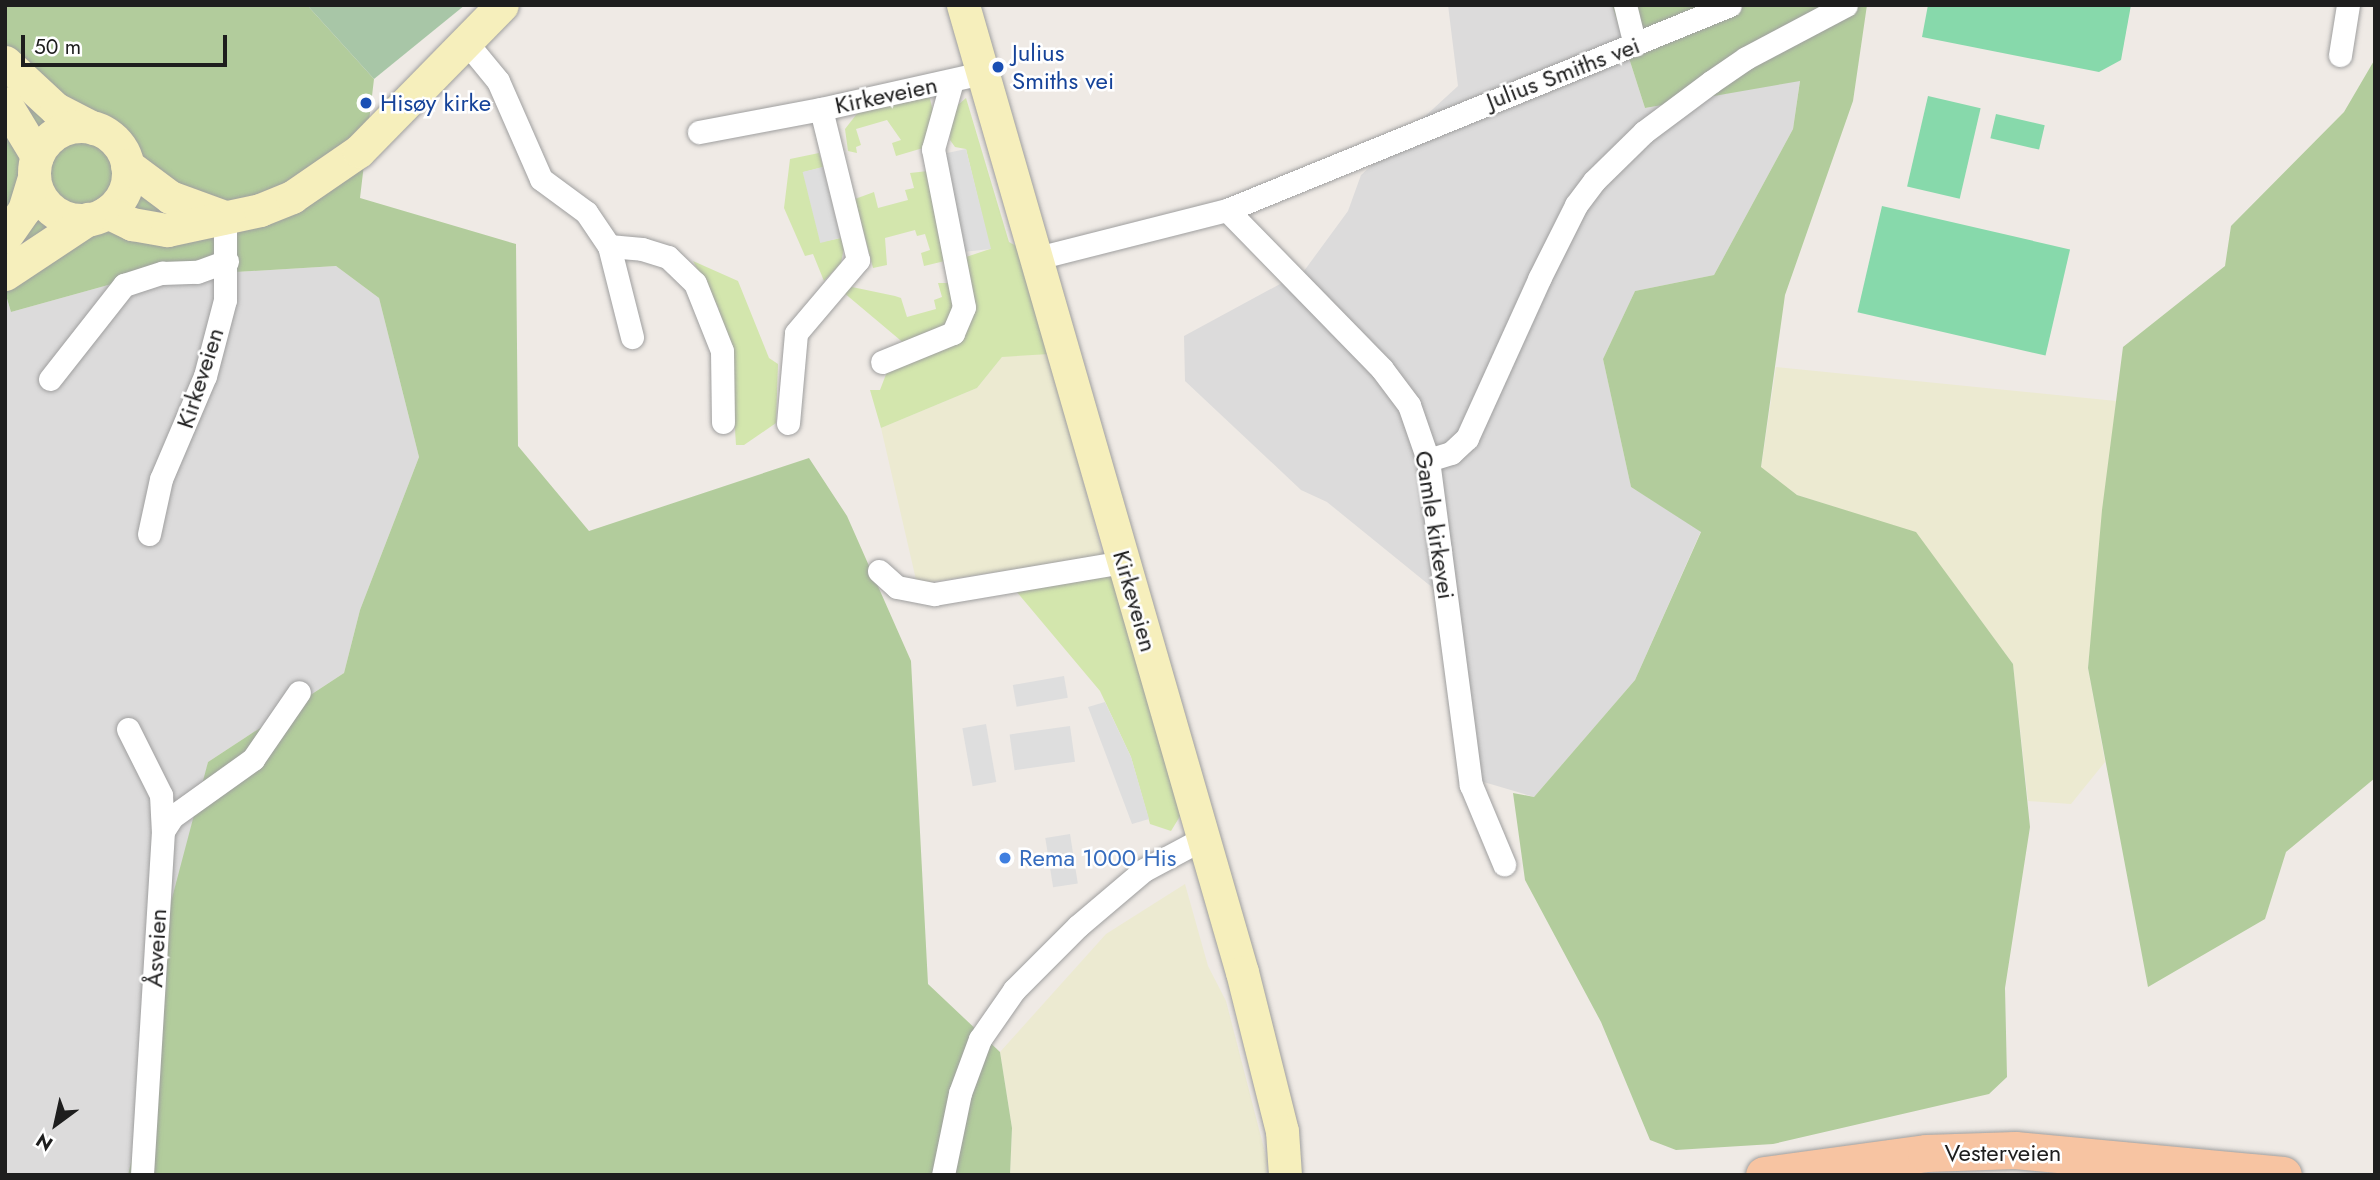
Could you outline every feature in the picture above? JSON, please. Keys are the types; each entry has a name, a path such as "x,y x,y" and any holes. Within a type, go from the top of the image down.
{"main road":[{"path":"5,103 36,167 38,192 58,214 97,216 167,230 260,210 330,174 393,119 502,5"},
{"name":"Kirkeveien","path":"962,5 967,77 1037,258 1204,838 1282,1131 1302,1175"},
{"path":"5,62 56,109 116,141 127,165 170,197 225,216"},
{"path":"5,237 24,210 36,167 54,135 79,126 93,128"},
{"path":"5,274 97,216 124,192 127,165"},
{"name":"Kirkeveien","path":"1282,1131 1285,1175"},
{"name":"Vesterveien","path":"1764,1175 1926,1153 2015,1150 2283,1175"}],"street":[{"path":"1625,5 1636,45"},
{"name":"Julius Smiths vei","path":"1037,258 1227,210 1330,164 1636,45 1730,5"},
{"path":"1428,460 1451,453 1467,438 1539,279 1576,205 1594,181 1644,132 1711,82 1846,5"},
{"path":"2340,55 2348,5"},
{"path":"466,42 498,81 541,179 586,212 608,246 632,337"},
{"name":"Kirkeveien","path":"699,132 967,77"},
{"name":"Kirkeveien","path":"882,362 953,334 964,307 933,149 967,77"},
{"name":"Kirkeveien","path":"788,423 796,333 858,260 821,109"},
{"name":"Gamle kirkevei","path":"1227,210 1382,369 1409,405 1428,460 1471,785 1504,864"},
{"name":"Kirkeveien","path":"149,534 161,479 205,376 225,300 225,216"},
{"path":"608,246 642,248 668,257 695,283 722,351 723,422"},
{"path":"50,379 124,285 162,273 197,272 227,261"},
{"path":"880,571 897,587 934,594 1124,562"},
{"path":"163,831 172,817 253,759 299,692"},
{"name":"Åsveien","path":"128,729 161,795 163,831 142,1175"},
{"path":"943,1175 960,1093 980,1039 1014,990 1144,870 1204,838"}],"shaded area":[{"path":"1448,5 1612,5 1645,108 1800,80 1793,129 1714,275 1635,291 1603,359 1631,487 1701,531 1635,680 1534,797 1477,780 1444,597 1327,502 1301,490 1185,381 1184,336 1304,271 1348,211 1361,175 1458,86"},
{"path":"966,149 991,249 953,253 935,162 947,153"},
{"path":"823,167 841,238 820,243 803,172"},
{"path":"336,266 379,298 419,457 360,610 344,673 208,762 151,1079 128,1175 5,1175 5,292 11,312 155,272 168,276"},
{"path":"1012,353 1049,354 1103,556 917,584 881,428 977,388 1002,357"},
{"path":"1776,367 2116,401 2088,668 2105,762 2071,804 2028,801 2013,664 1916,533 1797,495 1761,468"},
{"path":"1064,676 1068,698 1017,707 1013,685"},
{"path":"1105,702 1131,757 1149,819 1132,824 1088,707"},
{"path":"986,724 996,782 973,786 962,728"},
{"path":"1070,726 1075,762 1015,770 1010,734"},
{"path":"1070,834 1078,883 1053,887 1045,838"},
{"path":"1185,884 1208,966 1226,1001 1267,1160 1266,1175 1010,1175 1012,1128 1000,1052 1106,934"}],"green space":[{"path":"5,5 307,5 374,79 360,198 516,244 518,446 589,531 809,458 847,516 911,661 928,984 1000,1052 1012,1128 1010,1175 128,1175 151,1079 167,917 208,762 344,673 360,610 419,457 379,298 336,266 168,276 155,272 11,312 5,292"},
{"path":"307,5 465,5 374,79"},
{"path":"1612,5 1867,5 1853,101 1785,295 1761,467 1797,495 1916,532 2013,664 2030,827 2005,988 2007,1077 1989,1094 1773,1144 1676,1150 1650,1140 1601,1022 1525,880 1513,793 1534,797 1635,680 1701,532 1631,487 1603,359 1635,291 1714,275 1793,129 1800,81 1645,108"},
{"path":"1928,5 2131,5 2121,60 2099,72 1922,37"},
{"path":"2375,59 2375,778 2286,852 2265,919 2148,987 2088,668 2102,510 2123,347 2225,266 2231,226 2344,112"},
{"path":"929,95 933,111 923,148 896,156 892,143 901,140 887,120 856,129 861,145 856,147 857,153 848,151 845,129 863,106"},
{"path":"1928,96 1981,108 1960,199 1907,187"},
{"path":"966,98 1009,242 1020,248 1049,354 1002,357 977,388 881,428 870,390 880,390 888,369 948,343 966,257 990,249 966,149 955,147 950,140 951,111"},
{"path":"1996,114 2045,125 2039,150 1990,138"},
{"path":"819,153 823,167 804,172 821,242 841,238 844,248 841,263 824,281 813,254 805,256 784,208 790,159"},
{"path":"928,171 949,260 924,266 921,253 930,250 925,234 917,236 915,230 885,238 887,265 873,268 855,199 874,192 878,208 908,200 905,190 914,188 910,173"},
{"path":"1882,206 2070,249 2046,356 1857,312"},
{"path":"693,261 738,281 769,358 778,364 776,423 744,445 736,445 731,367 718,307"},
{"path":"938,283 954,283 952,316 937,334 906,345 843,292 843,288 852,287 901,298 907,317 936,309 934,300 942,297"},
{"path":"1110,567 1182,813 1171,831 1150,824 1131,757 1100,691 1011,585"}],"place":[{"name":"Julius Smiths vei","path":"998,67"},
{"name":"Hisøy kirke","path":"366,103"},
{"name":"Rema 1000 His","path":"1005,858"}]}
